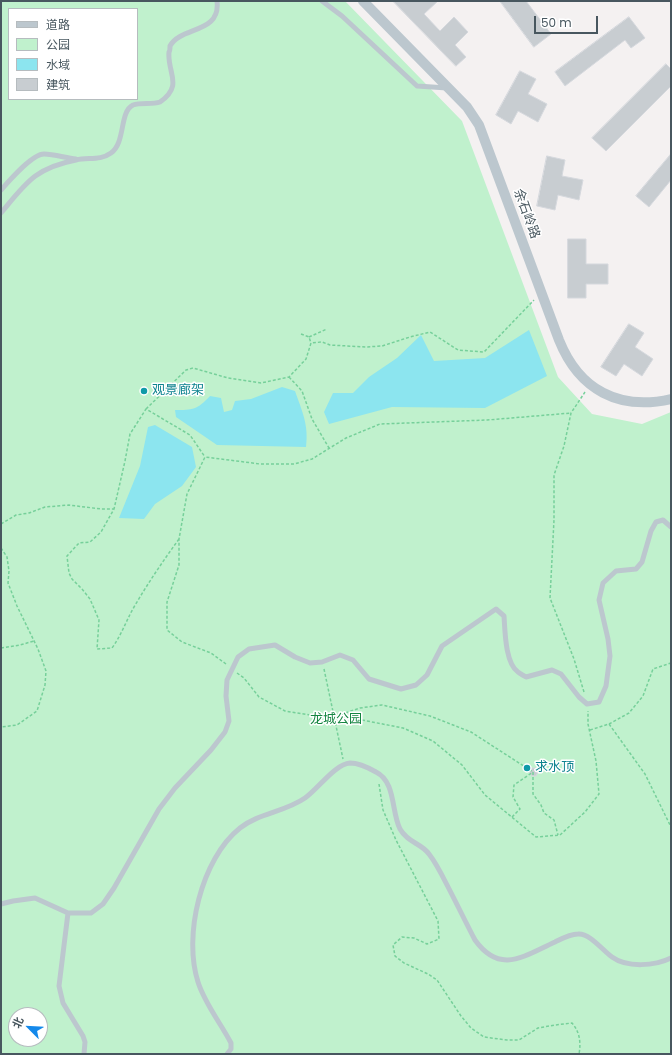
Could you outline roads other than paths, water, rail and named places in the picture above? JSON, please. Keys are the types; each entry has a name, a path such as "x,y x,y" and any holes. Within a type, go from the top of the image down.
{"street":[{"name":"余石岭路","path":"363,1 474,116 484,134 563,350 575,368 590,384 608,395 630,402 653,403 671,399"}],"lane":[{"path":"1,190 13,176 30,161 43,154 77,159 98,159 112,153 119,143 126,113 129,108 138,104 156,103 164,100 173,87 174,79 168,60 170,47 179,37 202,28 213,19 218,7 217,1"},
{"path":"322,1 342,16 417,86 448,88"},
{"path":"1,213 34,176 44,170 77,159"},
{"path":"1,904 36,898 68,914 91,913 103,904 114,888 159,809 175,788 201,761 225,732 229,720 226,696 227,680 238,657 249,649 275,645 295,657 310,663 322,662 340,655 353,660 369,679 401,689 416,686 427,675 442,646 496,609 504,616 506,646 516,672 526,677 552,670 561,674 579,697 587,704 599,702 606,686 610,656 608,639 599,600 603,583 616,572 636,569 642,562 651,531 656,522 663,520 671,528"},
{"path":"227,1054 231,1049 231,1043 204,997 198,982 193,960 192,937 194,917 200,894 209,871 222,848 240,828 258,817 299,801 312,792 333,772 344,765 356,764 377,772 382,776 388,784 396,818 401,830 409,840 424,849 429,854 475,940 490,956 502,960 514,959 559,940 578,934 588,937 612,957 623,963 660,962 671,958"},
{"path":"68,914 59,986 63,1003 83,1036 85,1042 84,1054"}],"water":[{"path":"529,330 547,376 485,408 392,407 329,424 324,412 333,393 353,393 369,377 397,358 421,335 434,361 485,358"},
{"path":"282,387 295,391 306,425 306,447 217,445 176,417 175,410 186,410 198,407 210,396 221,398 224,412 232,410 235,401 251,399"},
{"path":"155,425 192,447 196,467 182,486 155,504 144,519 119,518 140,466 148,427"}],"place":[{"name":"观景廊架","path":"144,391"},
{"name":"求水顶","path":"527,768"}],"park label":[{"name":"龙城公园","path":"336,720"}]}
